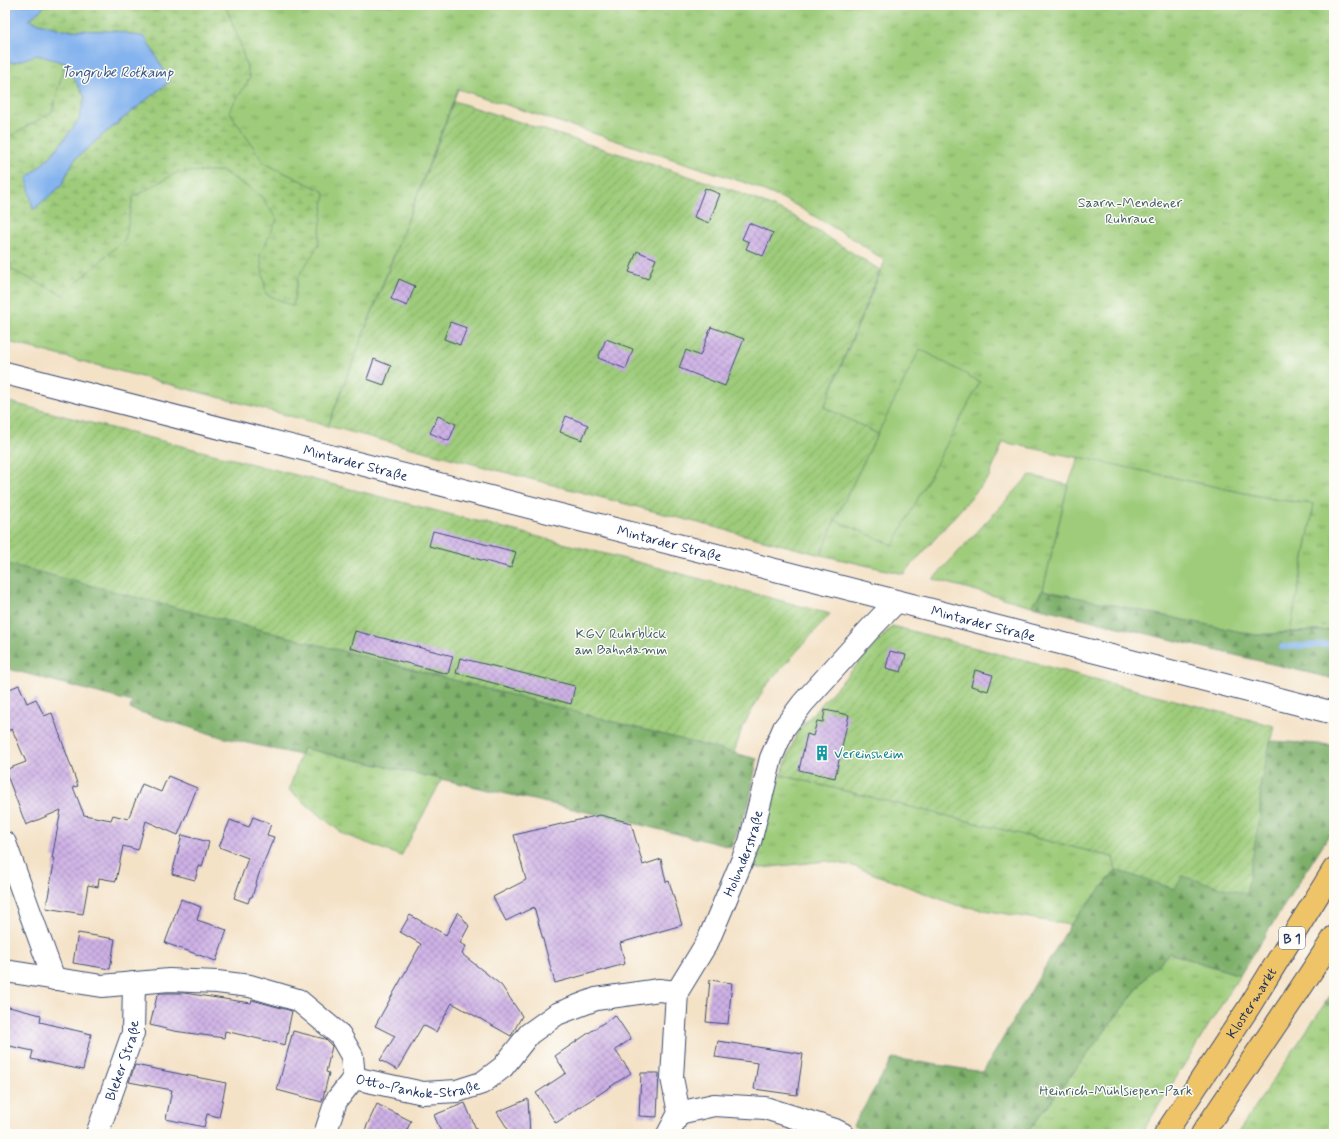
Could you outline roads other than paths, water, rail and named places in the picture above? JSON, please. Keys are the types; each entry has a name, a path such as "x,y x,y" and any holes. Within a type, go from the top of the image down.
{"main road":[{"name":"Klostermarkt","path":"1165,1134 1249,1007 1334,869"},
{"name":"B 1","path":"1202,1134 1334,937"}],"street":[{"name":"Mintarder Straße","path":"5,373 1334,713"},
{"name":"Holunderstraße","path":"679,1113 672,1078 677,992 708,941 750,842 771,758 784,728 803,703 896,602"},
{"path":"5,844 54,979"},
{"name":"Otto-Pankok-Straße","path":"5,971 102,986 169,980 217,982 250,986 298,1000 340,1035 352,1056 354,1078 423,1093 457,1091 482,1083 503,1067 529,1034 557,1014 596,1000 658,990 677,992"},
{"name":"Bleker Straße","path":"97,1134 133,1033 134,983"},
{"path":"324,1134 336,1101 354,1078"},
{"path":"668,1134 679,1113 714,1105 765,1108 835,1130 843,1134"}],"water":[{"name":"Tongrube Rotkamp","path":"5,5 46,5 29,20 63,30 116,31 145,37 170,81 74,160 61,186 33,210 27,178 52,155 79,120 85,97 65,63 37,55 13,63 5,59"}],"waterway":[{"path":"1282,647 1334,644"}],"place":[{"name":"Vereinsheim","path":"822,753"}],"park label":[{"name":"Saarn-Mendener Ruhraue","path":"1130,210"},
{"name":"KGV Ruhrblick am Bahndamm","path":"621,642"},
{"name":"Heinrich-Mühlsiepen-Park","path":"1116,1090"}]}
